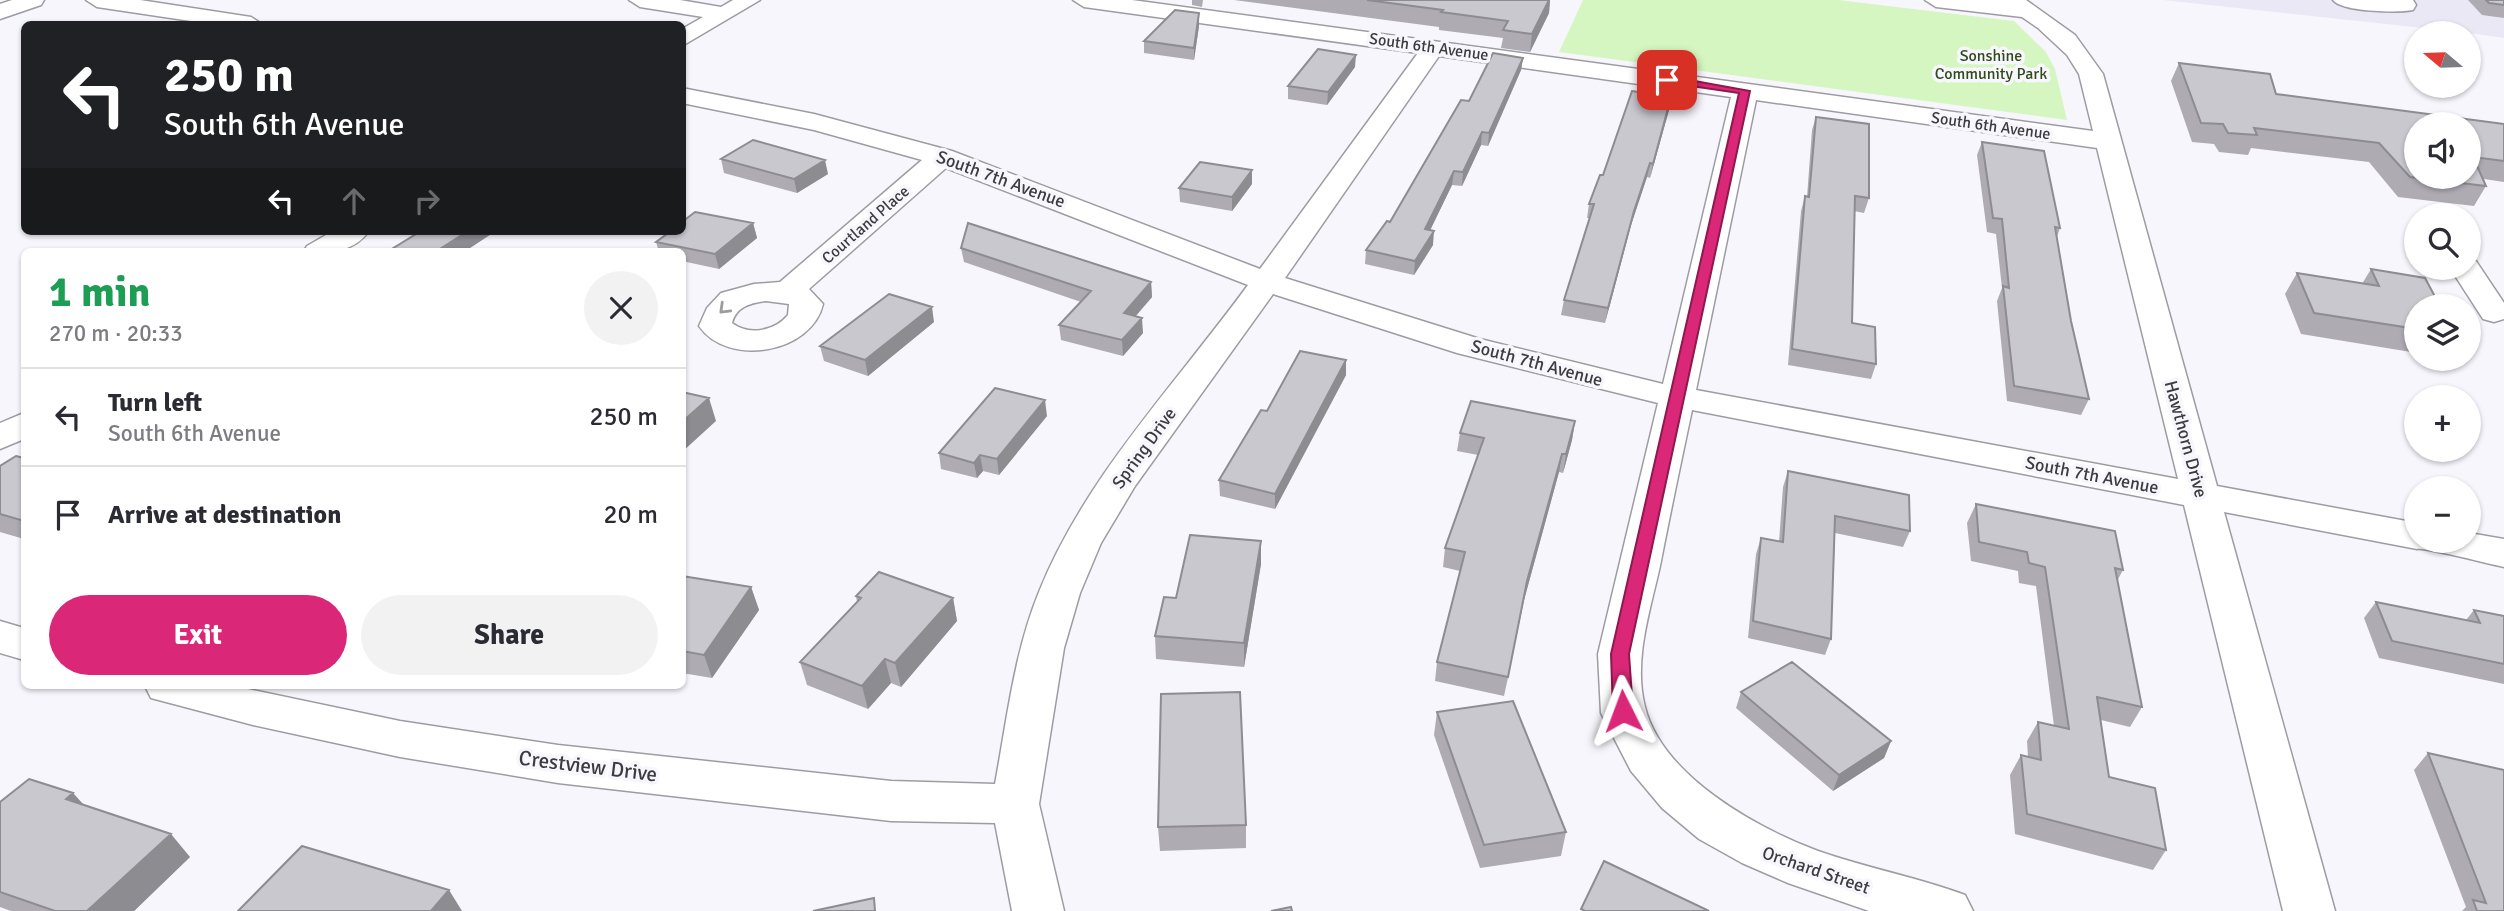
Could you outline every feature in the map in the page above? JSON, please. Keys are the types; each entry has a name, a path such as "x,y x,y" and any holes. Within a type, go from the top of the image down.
{"street":[{"path":"0,12 33,0"},
{"path":"97,0 232,21"},
{"path":"640,0 725,14"},
{"path":"686,37 749,0"},
{"name":"South 6th Avenue","path":"1084,0 2107,141"},
{"path":"1936,0 2020,6"},
{"path":"2344,0 2405,5 2401,0"},
{"name":"Hawthorn Drive","path":"2020,6 2057,29 2081,55 2091,74 2309,911"},
{"name":"Spring Drive","path":"1038,911 1016,804 1042,648 1059,593 1081,543 1120,480 1434,47"},
{"name":"Orchard Street","path":"1745,91 1620,654 1623,711 1652,764 1694,808 1753,847 1820,875 1947,911"},
{"name":"South 7th Avenue","path":"686,96 846,130 942,157 1041,192 1266,282 1514,358 1676,397 2404,534"},
{"name":"Courtland Place","path":"787,292 942,157"},
{"path":"325,248 347,235"},
{"path":"2473,280 2494,312"},
{"path":"0,438 21,426"},
{"path":"2481,549 2504,553"},
{"path":"0,637 21,643"},
{"name":"Crestview Drive","path":"179,689 253,708 400,739 558,764 891,801 1016,804"}],"shaded area":[{"path":"2163,0 2504,0 2504,38 2482,35 2482,21 2404,21 2404,26"}],"green space":[{"name":"Sonshine Community Park","path":"1583,0 1838,0 2014,21 2046,52 2055,69 2067,120 1559,52"}],"building":[{"path":"1367,0 1549,0 1532,34 1503,30 1508,21"},
{"path":"2486,0 2504,0 2504,5 2489,3"},
{"path":"1175,10 1199,13 1194,48 1144,41"},
{"path":"1318,49 1356,55 1328,92 1288,86"},
{"path":"1493,53 1523,58 1489,133 1482,132 1463,172 1454,171 1425,229 1434,231 1415,261 1366,250 1387,221 1390,222 1461,100 1469,101"},
{"path":"2179,63 2270,74 2276,94 2413,112 2404,112 2404,170 2379,143 2254,128 2257,135 2228,133 2223,124 2201,123"},
{"path":"1632,91 1671,97 1653,164 1650,163 1634,211 1608,308 1564,300 1594,204 1589,204 1600,175 1603,175"},
{"path":"1816,117 1869,124 1869,198 1855,196 1852,323 1875,327 1876,364 1792,349 1805,196 1809,197"},
{"path":"2481,121 2504,124 2504,161 2481,158"},
{"path":"753,140 825,160 794,179 721,159"},
{"path":"1982,142 2044,151 2060,228 2055,227 2071,321 2089,399 2014,386 2003,286 2009,288 2002,219 1993,218"},
{"path":"1200,162 1252,170 1232,197 1179,188"},
{"path":"695,212 753,223 715,254 656,242 666,235 686,235 686,219"},
{"path":"968,223 1151,282 1124,313 1142,318 1122,340 1059,325 1091,291 961,248"},
{"path":"415,235 462,235 441,248 393,248"},
{"path":"2371,269 2404,274 2404,280 2426,280 2434,294 2404,294 2404,327 2314,313 2297,273 2379,286"},
{"path":"889,294 932,307 865,360 820,346"},
{"path":"1300,351 1346,360 1275,494 1219,480 1261,410 1267,411"},
{"path":"995,388 1045,400 997,459 980,455 974,463 939,453"},
{"path":"686,393 709,398 686,418"},
{"path":"1471,401 1575,421 1566,454 1562,454 1527,581 1508,677 1437,662 1465,552 1445,548 1484,438 1460,433"},
{"path":"16,456 21,457 21,520 0,514 0,466"},
{"path":"1788,471 1909,495 1910,531 1835,516 1831,639 1753,621 1761,538 1783,542"},
{"path":"1976,504 2115,531 2123,570 2115,568 2142,707 2097,697 2109,777 2155,788 2166,850 2027,814 2021,755 2041,760 2038,722 2069,729 2045,567 2029,563 2027,552 1979,542"},
{"path":"1190,535 1261,541 1244,643 1155,636 1164,597 1176,598"},
{"path":"879,572 953,598 895,663 885,659 862,686 800,662 861,598 856,596"},
{"path":"686,577 751,587 704,655 686,652"},
{"path":"2376,602 2480,623 2474,610 2504,616 2504,664 2392,641"},
{"path":"1792,662 1891,741 1839,775 1741,692"},
{"path":"1240,692 1246,825 1158,827 1161,694"},
{"path":"1513,701 1566,832 1484,845 1437,712"},
{"path":"2428,753 2504,770 2504,911 2477,911 2473,900 2486,903"},
{"path":"29,779 73,793 66,799 171,834 87,911 55,911 0,892 0,802"},
{"path":"302,846 449,890 431,911 238,911"},
{"path":"1604,861 1709,911 1585,911 1581,909"},
{"path":"874,898 875,911 813,911"},
{"path":"1291,907 1292,911 1271,911"}],"route":[{"path":"1623,711 1620,654 1745,91 1667,80"}]}
